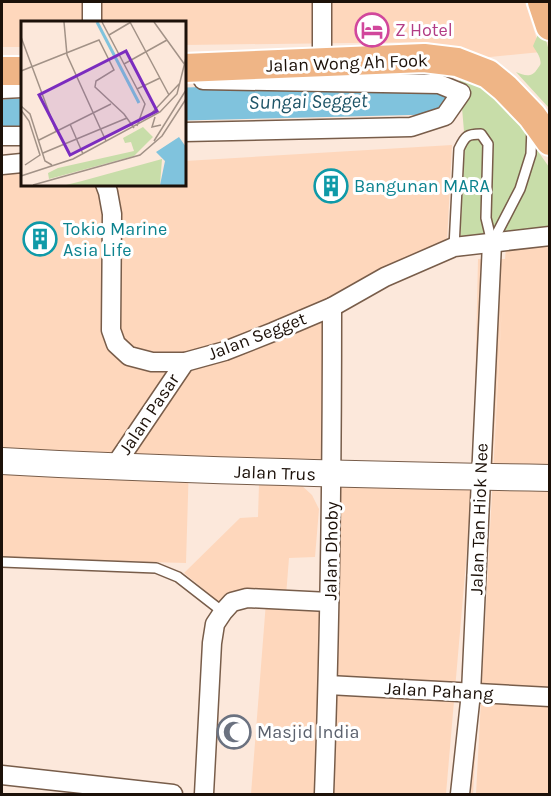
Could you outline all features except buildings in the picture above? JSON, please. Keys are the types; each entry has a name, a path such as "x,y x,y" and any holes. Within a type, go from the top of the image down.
{"main road":[{"path":"542,2 549,26"},
{"name":"Jalan Wong Ah Fook","path":"186,69 424,58 457,62 488,74 505,88 532,116 549,141"},
{"path":"2,71 21,71"}],"street":[{"path":"92,2 92,21"},
{"path":"322,2 322,63"},
{"path":"186,81 439,84 461,93 445,116 411,127 186,132"},
{"path":"2,89 21,88"},
{"path":"2,136 21,136"},
{"path":"2,165 21,164"},
{"name":"Jalan Segget","path":"106,186 112,214 111,330 116,344 129,356 152,362 185,362 225,351 332,307 385,277 454,247 549,237"},
{"name":"Jalan Tan Hiok Nee","path":"460,795 471,693 492,243"},
{"name":"Jalan Dhoby","path":"324,795 330,602 332,307"},
{"name":"Jalan Pasar","path":"114,467 185,362"},
{"name":"Jalan Trus","path":"2,461 332,475 549,478"},
{"path":"204,795 215,624 232,602 247,598 330,602"},
{"name":"Jalan Pahang","path":"328,685 549,697"},
{"path":"2,775 172,795"}],"lane":[{"path":"492,243 520,189 531,154 532,116"},
{"path":"454,247 459,149 464,138 471,134 481,134 488,144 486,218 492,243"},
{"path":"2,562 156,567 178,577 223,612"}],"shaded area":[{"path":"2,2 525,2 541,52 480,58 427,42 186,45 186,21 21,21 21,47 2,47"},
{"path":"452,145 447,242 326,304 325,466 189,463 186,563 2,558 2,171 21,171 21,186 186,186 186,161"},
{"path":"549,243 549,794 476,794 502,304 473,794 453,794 464,696 471,504 446,794 251,794 266,602 322,605 324,485 473,484 478,259 505,259 506,248"},
{"path":"259,484 300,484 312,495 319,509 315,557 289,558 286,596 220,603 184,573 240,518 258,517"}],"green space":[{"path":"542,25 549,51 549,108 516,72 531,75 540,65 541,62 533,46"},
{"path":"459,73 490,90 521,127 549,167 549,233 460,242 465,143"}],"waterway":[{"name":"Sungai Segget","path":"186,104 431,98"},
{"name":"Sungai Segget","path":"2,116 21,115"}],"place":[{"name":"Z Hotel","path":"372,30"},
{"name":"Bangunan MARA","path":"331,186"},
{"name":"Tokio Marine Asia Life","path":"40,239"},
{"name":"Masjid India","path":"234,732"}]}
